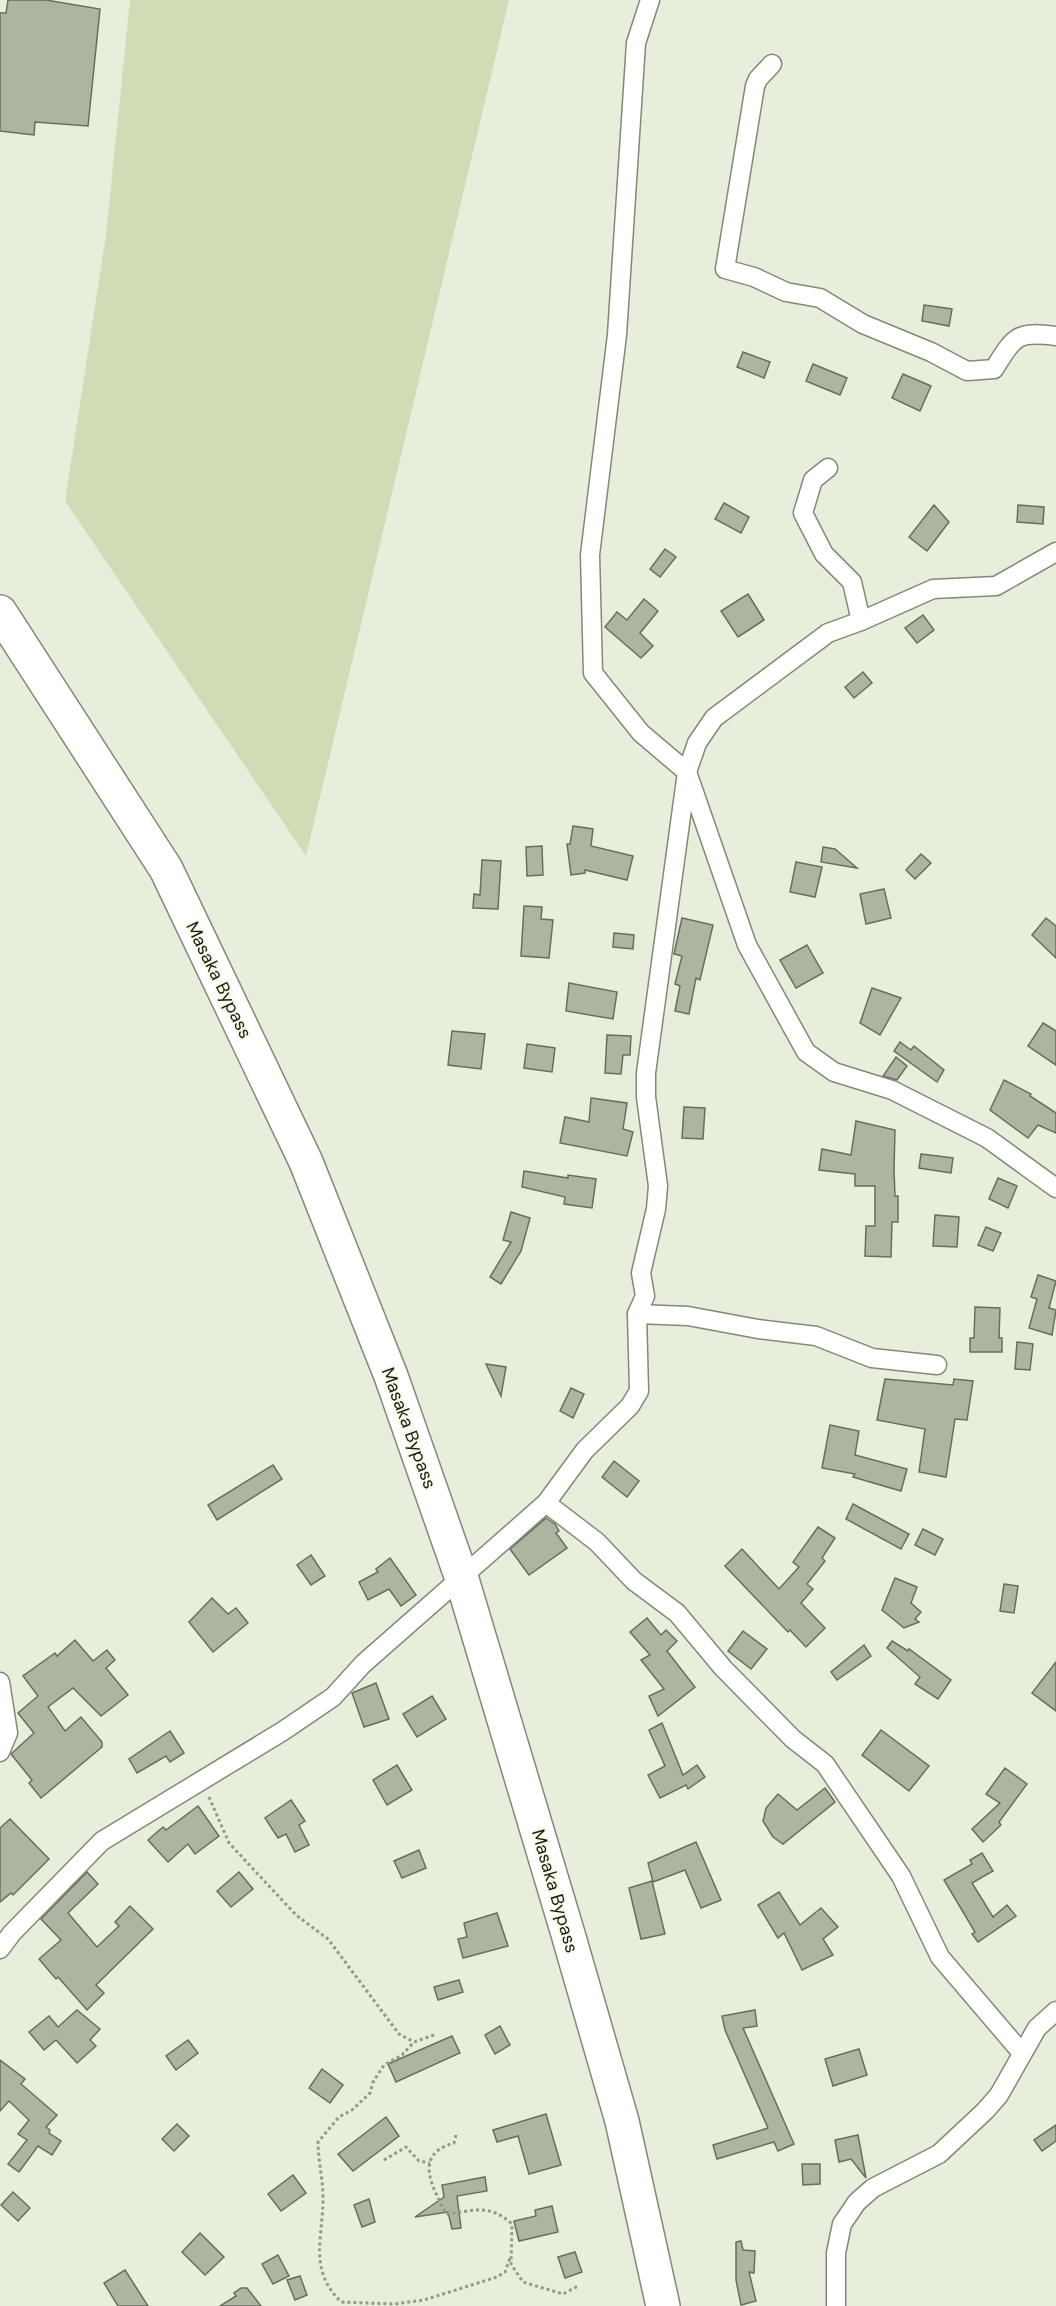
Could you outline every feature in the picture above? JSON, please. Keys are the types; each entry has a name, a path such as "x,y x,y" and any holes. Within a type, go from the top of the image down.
{"highway":[{"name":"Masaka Bypass","path":"0,612 166,868 306,1162 391,1376 462,1576 622,2121 663,2306"}],"street":[{"path":"650,0 636,43 617,335 590,555 593,673 641,733 687,772 747,945 806,1052 834,1072 892,1090 987,1138 1056,1188"},
{"path":"772,64 758,78 755,86 725,269 754,277 786,292 820,298 863,324 931,352 967,372 994,369 1012,342 1028,332 1056,336"},
{"path":"828,468 813,480 803,513 824,554 852,582 861,621"},
{"path":"0,1949 6,1929 102,1840 283,1731 333,1697 363,1664 546,1503 585,1450 630,1406 639,1392 637,1314 645,1296 641,1273 656,1209 658,1186 646,1096 646,1074 687,772 697,743 714,718 828,633 933,589 996,586 1056,552"},
{"path":"637,1314 688,1316 758,1329 816,1336 872,1358 937,1365"},
{"path":"546,1503 597,1542 634,1581 677,1612 723,1668 793,1739 825,1764 901,1876 940,1958 1021,2052"},
{"path":"0,1682 8,1733 0,1752"},
{"path":"836,2306 836,2253 842,2224 856,2202 873,2188 939,2154 999,2096 1021,2052 1037,2028 1056,2011"}],"path":[{"path":"211,1802 229,1843 296,1915 328,1939 399,2034 414,2042"},
{"path":"434,2035 414,2042 402,2055 384,2065 373,2082 370,2093 352,2110 339,2117 318,2142 323,2201 318,2257 329,2290 341,2302 394,2304 424,2300 497,2277 505,2272 510,2258"},
{"path":"456,2135 454,2143 436,2152 428,2169 430,2180 446,2214 478,2208 501,2214 512,2224 511,2264 523,2282 563,2294 578,2286"},
{"path":"384,2160 406,2147 419,2161 430,2163"}],"green space":[{"path":"130,0 509,0 306,856 65,501 106,235"}],"building":[{"path":"8,0 46,0 100,9 88,126 35,122 34,135 0,131 0,13 6,13"},
{"path":"924,305 952,309 949,326 922,321"},
{"path":"743,352 770,362 764,378 737,367"},
{"path":"813,364 847,378 840,395 806,381"},
{"path":"903,374 931,386 920,411 892,398"},
{"path":"724,503 749,517 741,533 715,519"},
{"path":"934,505 949,522 927,551 909,537"},
{"path":"1018,505 1044,507 1043,524 1017,522"},
{"path":"665,549 676,557 660,577 650,569"},
{"path":"748,594 764,620 738,637 721,611"},
{"path":"644,599 658,611 640,633 653,646 641,658 605,627 617,612 627,620"},
{"path":"923,615 934,630 917,643 905,628"},
{"path":"863,672 872,683 854,698 845,687"},
{"path":"573,826 593,829 591,846 633,856 627,880 585,870 585,873 571,875 567,844 570,844"},
{"path":"542,846 543,875 527,876 526,847"},
{"path":"823,847 835,849 857,868 821,862"},
{"path":"921,854 931,863 915,879 906,870"},
{"path":"482,860 501,861 498,909 473,908 474,894 480,895"},
{"path":"796,862 822,867 815,897 790,892"},
{"path":"884,889 891,918 866,924 860,894"},
{"path":"524,906 542,907 541,919 553,920 549,958 521,956"},
{"path":"682,918 713,925 700,980 696,978 689,1014 675,1011 680,986 675,984 682,956 674,954"},
{"path":"1046,918 1056,926 1056,958 1032,935"},
{"path":"614,933 634,935 633,949 613,947"},
{"path":"807,945 823,973 796,988 780,960"},
{"path":"569,983 617,992 613,1019 566,1011"},
{"path":"872,988 901,998 880,1035 860,1023"},
{"path":"1043,1023 1056,1031 1056,1065 1028,1046"},
{"path":"452,1031 485,1034 481,1069 448,1065"},
{"path":"607,1035 631,1036 630,1055 623,1055 621,1074 605,1073"},
{"path":"900,1042 911,1050 914,1046 944,1070 937,1082 894,1051"},
{"path":"527,1044 555,1048 552,1072 524,1068"},
{"path":"896,1057 907,1066 897,1080 883,1076"},
{"path":"1004,1080 1031,1094 1030,1096 1056,1113 1056,1133 1038,1125 1028,1138 990,1110"},
{"path":"591,1098 627,1103 623,1129 633,1132 627,1156 560,1143 565,1117 589,1122"},
{"path":"684,1107 705,1108 703,1139 682,1138"},
{"path":"856,1121 895,1130 894,1170 895,1196 898,1196 898,1222 892,1222 891,1257 865,1256 866,1226 875,1226 875,1186 855,1186 855,1174 819,1170 822,1149 851,1155"},
{"path":"921,1154 953,1158 951,1173 919,1168"},
{"path":"524,1171 568,1178 568,1175 596,1179 592,1208 564,1204 565,1197 522,1187"},
{"path":"998,1178 1017,1186 1008,1208 989,1199"},
{"path":"511,1212 530,1218 521,1251 501,1284 490,1277 511,1242 503,1240"},
{"path":"935,1215 959,1217 957,1247 933,1246"},
{"path":"986,1227 1001,1233 993,1251 978,1245"},
{"path":"1038,1275 1056,1281 1049,1308 1056,1310 1052,1335 1029,1328 1037,1299 1031,1297"},
{"path":"975,1307 1000,1308 999,1338 1002,1338 1002,1352 970,1352 970,1338 974,1338"},
{"path":"1017,1342 1033,1344 1030,1370 1015,1369"},
{"path":"486,1364 506,1367 501,1396"},
{"path":"885,1379 953,1385 954,1379 973,1381 967,1420 955,1419 946,1477 919,1472 925,1429 877,1420"},
{"path":"571,1388 584,1394 573,1418 560,1411"},
{"path":"830,1425 859,1431 855,1455 907,1469 901,1491 853,1477 855,1474 822,1468"},
{"path":"614,1461 639,1481 627,1497 602,1477"},
{"path":"273,1465 282,1479 217,1520 208,1505"},
{"path":"853,1504 909,1534 901,1549 846,1519"},
{"path":"546,1518 555,1524 559,1531 556,1533 567,1548 529,1575 510,1549"},
{"path":"818,1527 835,1538 822,1558 825,1561 807,1584 813,1589 801,1603 825,1628 806,1647 790,1630 788,1632 725,1566 742,1549 779,1589 799,1567 793,1562"},
{"path":"923,1529 943,1539 935,1555 915,1545"},
{"path":"311,1555 325,1576 311,1585 297,1565"},
{"path":"390,1558 416,1595 401,1606 389,1589 368,1600 359,1582 378,1572 376,1569"},
{"path":"895,1578 917,1587 911,1603 921,1612 915,1619 919,1622 904,1628 882,1610"},
{"path":"1004,1584 1018,1586 1014,1613 1000,1611"},
{"path":"212,1598 228,1614 236,1608 248,1623 213,1652 189,1622"},
{"path":"647,1618 661,1635 666,1630 677,1641 667,1651 695,1687 658,1716 649,1696 664,1689 641,1660 650,1655 630,1632"},
{"path":"743,1631 767,1649 751,1669 728,1651"},
{"path":"75,1640 93,1661 107,1650 115,1660 106,1668 128,1695 101,1716 73,1688 48,1707 65,1731 81,1717 102,1742 102,1747 41,1798 29,1783 32,1780 11,1754 34,1733 18,1713 38,1696 23,1676 55,1653 57,1656"},
{"path":"892,1641 908,1651 909,1649 951,1680 938,1699 915,1684 920,1677 887,1648"},
{"path":"864,1645 871,1656 837,1680 831,1672"},
{"path":"1056,1662 1056,1711 1032,1693"},
{"path":"376,1683 389,1719 364,1727 352,1693"},
{"path":"432,1696 446,1719 417,1737 403,1714"},
{"path":"662,1723 683,1775 697,1765 705,1777 688,1789 686,1785 660,1798 648,1775 665,1766 649,1730"},
{"path":"881,1730 929,1766 909,1791 862,1755"},
{"path":"170,1731 184,1753 170,1762 166,1756 137,1773 129,1759"},
{"path":"397,1765 412,1790 387,1805 373,1780"},
{"path":"1005,1768 1027,1784 999,1822 1001,1825 983,1842 972,1829 1000,1803 986,1794"},
{"path":"825,1788 835,1802 783,1844 773,1837 763,1821 766,1808 778,1794 797,1810"},
{"path":"291,1800 305,1821 299,1825 309,1845 295,1852 286,1834 278,1838 265,1818"},
{"path":"198,1806 219,1836 195,1854 188,1844 168,1862 148,1840 163,1827 166,1830"},
{"path":"10,1819 49,1859 13,1895 11,1893 0,1902 0,1828"},
{"path":"696,1842 721,1900 701,1908 685,1870 653,1882 648,1863"},
{"path":"419,1850 426,1868 402,1878 394,1861"},
{"path":"982,1853 993,1871 972,1883 993,1917 1007,1905 1016,1916 978,1942 972,1934 975,1932 944,1880 972,1864 970,1860"},
{"path":"87,1872 98,1884 68,1913 97,1947 119,1926 115,1922 130,1906 153,1929 96,1985 104,1993 87,2010 39,1959 61,1940 41,1919"},
{"path":"239,1872 253,1889 231,1907 217,1891"},
{"path":"652,1881 665,1934 641,1939 629,1888"},
{"path":"779,1892 800,1925 821,1908 838,1927 823,1939 833,1955 802,1970 784,1933 778,1938 758,1905"},
{"path":"497,1913 508,1946 463,1958 458,1939 467,1937 464,1923"},
{"path":"459,1980 463,1992 438,2000 434,1987"},
{"path":"77,2010 100,2029 90,2040 96,2046 77,2063 56,2040 44,2050 29,2032 49,2016 58,2027"},
{"path":"755,2010 757,2026 743,2028 794,2144 778,2151 774,2142 717,2159 713,2145 768,2128 725,2030 722,2016"},
{"path":"500,2026 510,2045 495,2054 485,2035"},
{"path":"452,2036 460,2053 396,2082 388,2064"},
{"path":"188,2040 198,2053 176,2070 166,2056"},
{"path":"859,2049 867,2075 833,2086 825,2059"},
{"path":"0,2060 25,2079 21,2084 57,2115 46,2127 50,2130 49,2133 61,2141 52,2155 38,2146 19,2172 8,2164 27,2140 18,2134 29,2120 9,2101 0,2111"},
{"path":"322,2069 343,2085 330,2103 309,2088"},
{"path":"546,2114 561,2165 529,2174 518,2136 497,2142 493,2130"},
{"path":"386,2117 399,2136 353,2171 338,2154"},
{"path":"177,2124 189,2136 174,2151 162,2139"},
{"path":"1056,2125 1056,2141 1042,2151 1034,2140"},
{"path":"858,2135 866,2178 851,2159 839,2162 835,2140"},
{"path":"802,2164 820,2164 820,2184 803,2185"},
{"path":"293,2175 306,2193 281,2211 268,2194"},
{"path":"485,2177 487,2191 457,2196 461,2228 452,2229 448,2212 415,2217 444,2197 442,2185"},
{"path":"13,2192 30,2208 18,2221 1,2205"},
{"path":"369,2199 375,2222 362,2227 354,2205"},
{"path":"552,2206 558,2232 519,2241 514,2221 536,2216 535,2210"},
{"path":"200,2233 224,2257 205,2275 182,2252"},
{"path":"741,2241 743,2250 755,2251 754,2273 749,2272 756,2301 741,2305 736,2280 736,2242"},
{"path":"575,2252 582,2272 565,2278 558,2257"},
{"path":"278,2255 289,2276 273,2284 262,2264"},
{"path":"125,2270 148,2306 118,2306 104,2283"},
{"path":"300,2276 307,2295 295,2300 287,2280"},
{"path":"241,2288 247,2288 261,2306 220,2306 236,2296 234,2293"}]}
